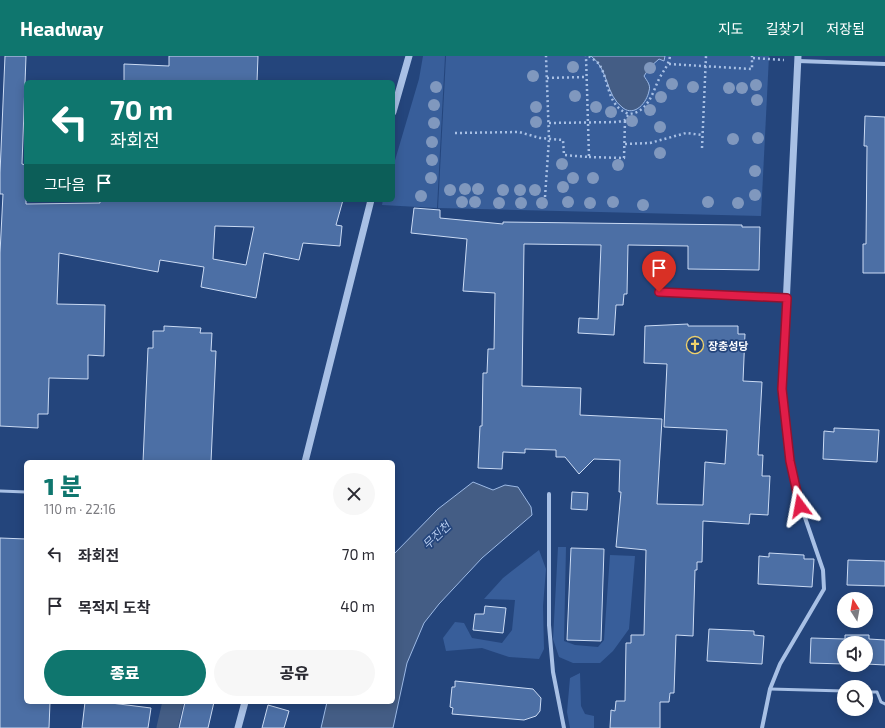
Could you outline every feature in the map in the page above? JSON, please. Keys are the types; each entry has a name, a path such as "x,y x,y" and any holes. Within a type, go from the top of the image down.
{"street":[{"path":"395,105 409,56"},
{"path":"762,728 770,688 780,664 824,589 824,570 800,506 790,461 782,389 798,58 885,64"},
{"path":"306,460 370,202"},
{"path":"549,494 549,625 553,672 564,728"},
{"path":"238,728 244,704"}],"lane":[{"path":"659,292 787,298"},
{"path":"0,491 24,492"},
{"path":"770,688 837,691"},
{"path":"873,692 877,692 881,702 885,704"}],"path":[{"path":"545,197 549,139 546,56"},
{"path":"586,56 589,156"},
{"path":"589,56 598,63 608,92 615,103 623,112 629,114"},
{"path":"455,133 519,132 549,139 563,140 564,155 624,158 624,120 629,114 642,109 650,99 660,78 669,64 670,56"},
{"path":"702,148 706,56"},
{"path":"669,64 752,69 753,57 798,58"},
{"path":"547,78 586,77"},
{"path":"549,123 587,123 624,120"},
{"path":"625,144 650,143 686,133 703,135"}],"shaded area":[{"path":"423,56 445,56 437,208 382,205 383,202 395,202 395,160 419,79"},
{"path":"446,56 769,56 761,216 438,208"},
{"path":"558,547 566,547 564,641 575,645 598,647 604,640 610,555 635,556 629,629 613,651 600,663 573,663 559,657 553,639"},
{"path":"539,550 546,569 543,606 544,649 539,659 509,657 482,648 446,651 443,638 455,622 464,623 472,638 502,643 512,630 515,600 484,599 503,578"},
{"path":"580,673 581,706 585,714 594,716 594,728 570,728 567,712 570,678"}],"water":[{"path":"591,56 665,56 664,61 659,59 650,67 644,76 649,87 648,95 640,107 632,111 623,108 617,103 601,68 597,61"},
{"name":"무진천","path":"473,482 493,490 505,485 518,487 531,507 532,515 482,558 439,604 424,623 407,663 393,728 321,728 327,704 395,704 395,553 438,509"}],"building":[{"path":"5,56 26,56 22,164 24,164 24,202 26,202 26,204 100,202 342,202 336,225 342,226 340,246 303,243 299,260 264,253 256,298 201,287 204,267 160,260 158,272 59,253 57,304 105,305 104,356 88,355 88,379 49,378 48,414 38,414 38,428 0,426 0,253 3,194 0,194","holes":["215,226 254,227 246,265 213,259"]},
{"path":"169,56 258,56 257,80 124,80 124,64 169,66"},
{"path":"865,116 885,117 885,273 863,273 863,244 866,244 867,146 864,146"},
{"path":"414,208 440,210 440,218 503,224 503,222 742,225 742,227 760,227 759,270 688,269 688,246 628,245 627,294 624,294 623,305 616,305 614,335 578,333 579,318 598,319 601,245 524,244 522,386 581,388 580,415 662,419 657,504 703,505 705,462 725,464 727,430 664,427 667,364 644,363 645,326 688,324 688,326 738,326 738,334 745,334 743,381 762,382 758,455 763,455 762,476 770,476 768,515 750,514 749,524 703,521 702,562 697,562 697,570 695,570 693,636 676,635 674,693 670,693 669,702 660,702 660,728 610,728 611,710 615,711 616,701 625,701 626,643 631,643 631,635 644,635 646,550 616,547 621,492 619,492 620,460 594,459 579,474 565,457 556,457 556,450 525,449 525,453 503,452 502,469 478,468 480,426 482,426 483,373 487,373 488,349 494,349 495,293 463,291 467,239 411,233"},
{"path":"164,326 201,328 200,333 212,333 211,351 216,351 211,460 143,460 148,348 153,348 153,331 164,331"},
{"path":"834,428 879,430 877,462 823,459 824,431 834,432"},
{"path":"572,492 588,493 587,510 571,509"},
{"path":"0,538 24,539 24,704 50,704 49,728 0,728"},
{"path":"571,548 604,549 601,641 567,640"},
{"path":"769,553 804,555 804,559 814,559 812,587 758,584 759,556 769,557"},
{"path":"848,560 885,561 885,586 847,585"},
{"path":"485,606 506,608 503,633 473,630 475,614 484,614"},
{"path":"709,629 754,631 754,635 764,636 762,664 707,661"},
{"path":"845,635 869,635 869,636"},
{"path":"811,638 837,639 837,664 810,663"},
{"path":"873,639 885,640 885,665 873,664"},
{"path":"455,681 533,689 541,698 540,711 536,716 524,720 452,714 453,708 450,707 452,687 455,687"},
{"path":"85,704 119,704 151,708 148,728 82,728"},
{"path":"185,704 214,704 208,728 179,728"},
{"path":"268,705 289,711 284,728 262,728"}],"waterway":[{"path":"167,728 173,704"}],"place":[{"name":"장충성당","path":"695,345"}],"route":[{"path":"659,292 787,298 782,389 790,461 800,506"}]}
